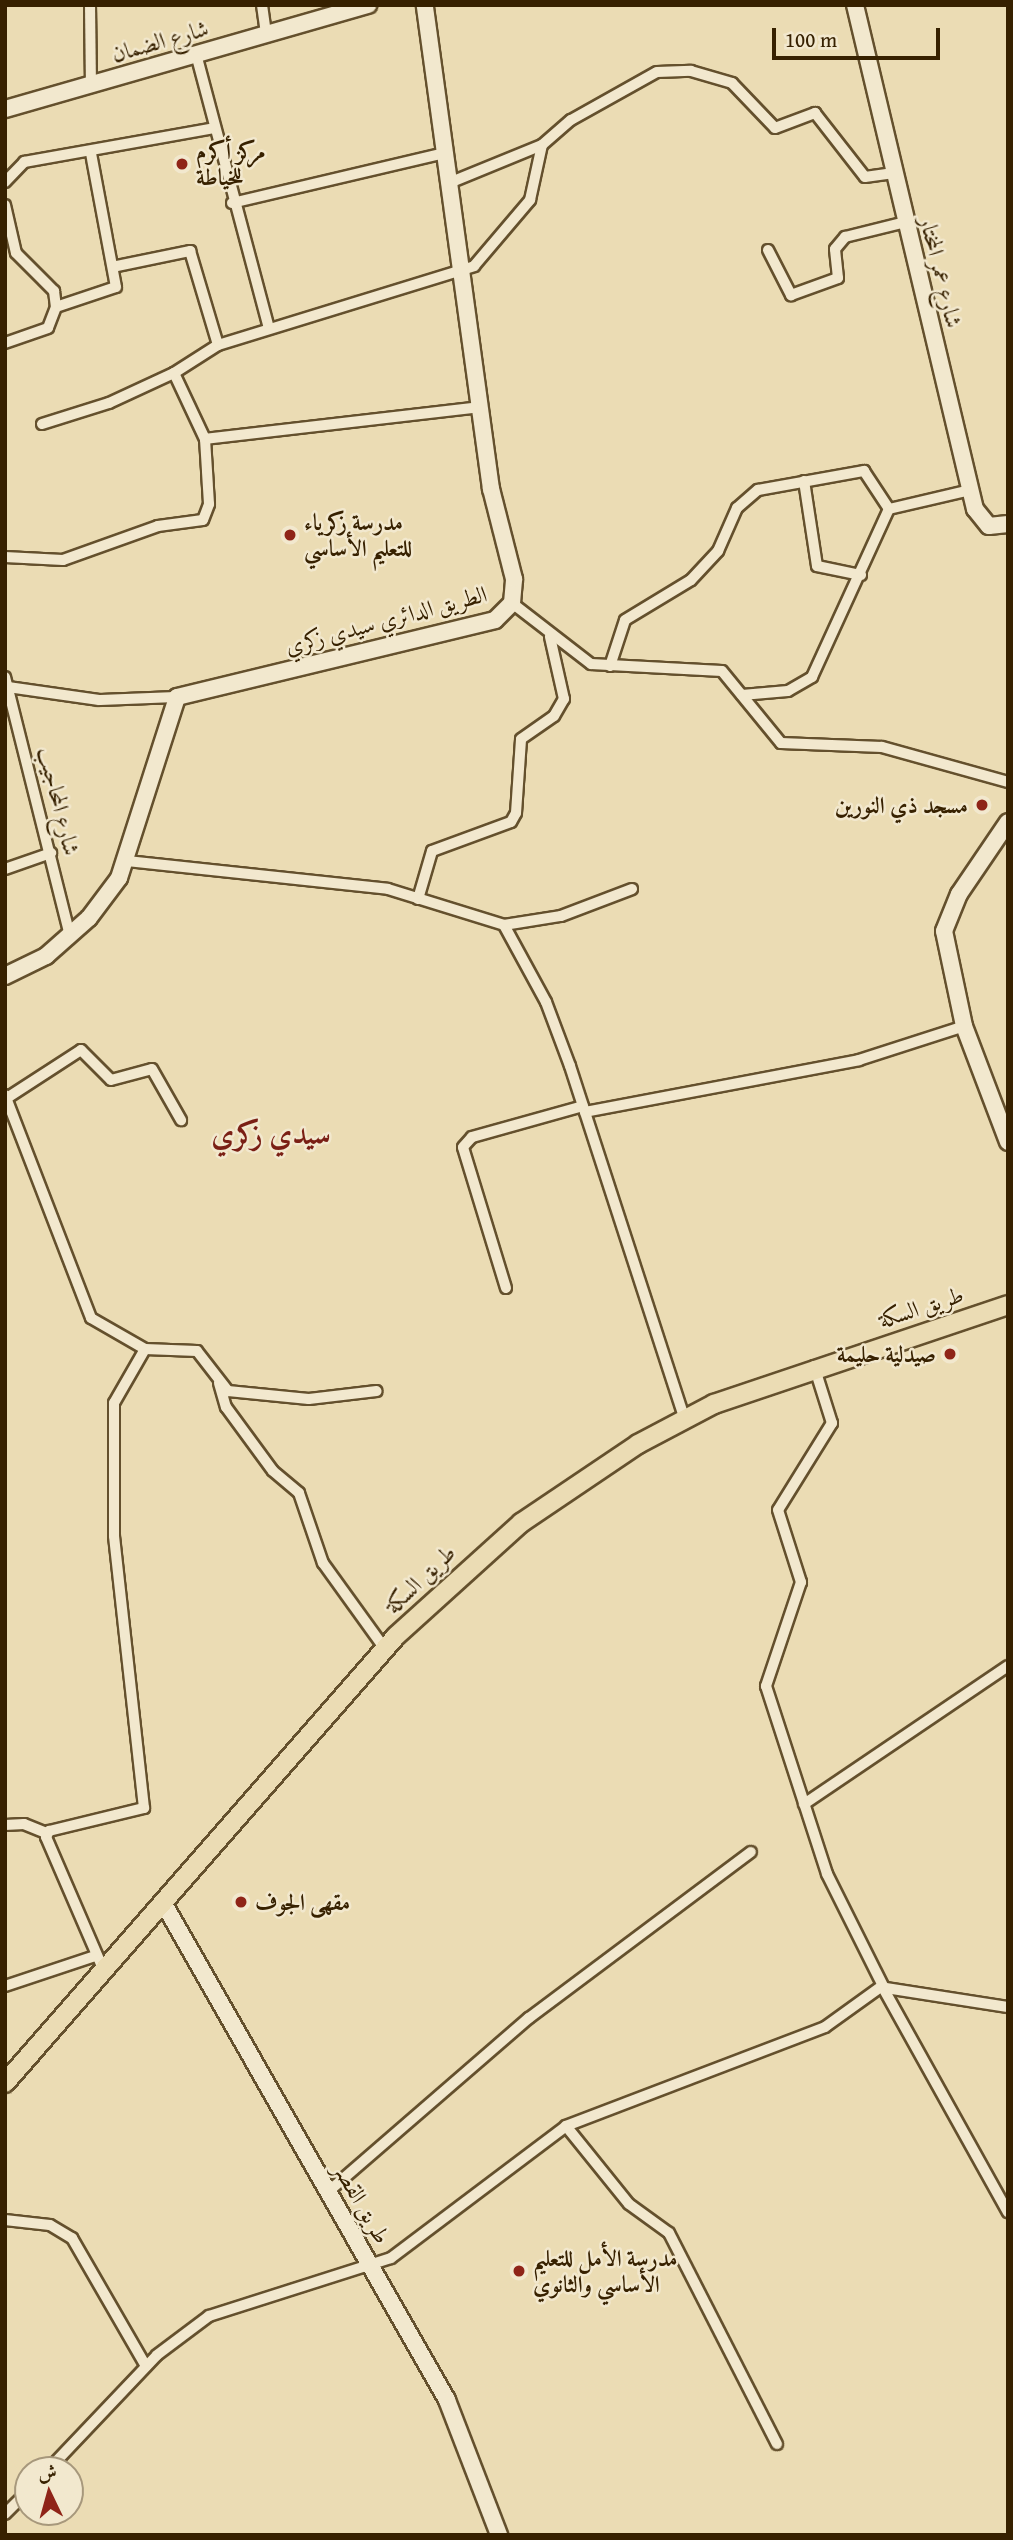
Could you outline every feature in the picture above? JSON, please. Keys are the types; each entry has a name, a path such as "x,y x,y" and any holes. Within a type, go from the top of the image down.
{"main road":[{"name":"طريق السكة","path":"5,2083 100,1963 164,1904 385,1649 521,1523 684,1418 814,1366 1008,1305"}],"street":[{"path":"90,5 91,85"},
{"path":"262,5 266,34"},
{"name":"شارع الضمان","path":"5,109 368,5"},
{"name":"الطريق الدائري سيدي زكري","path":"177,697 495,620 512,603 514,579 491,489 425,5"},
{"name":"شارع عمر المختار","path":"855,5 970,489 981,521 1008,524"},
{"path":"196,54 232,203 270,328"},
{"path":"449,183 542,145 644,77 678,69 732,83 775,128 815,113 865,177 894,173"},
{"path":"5,182 24,162 91,153 214,128"},
{"path":"42,424 109,403 174,373 218,345 461,271 483,260 530,200 542,145"},
{"path":"56,307 113,293 117,265 91,153"},
{"path":"232,203 445,153"},
{"path":"5,205 16,253 54,290 56,307 48,328 5,343"},
{"path":"768,250 781,287 791,295 838,278 835,249 845,237 906,222"},
{"path":"117,265 190,251 218,345"},
{"path":"5,557 63,560 158,526 203,520 209,504 205,439 174,373"},
{"path":"205,439 480,407"},
{"path":"610,666 625,620 691,580 712,560 746,497 804,481 864,471 889,509"},
{"path":"804,481 820,571 861,575"},
{"path":"889,509 970,489"},
{"path":"742,695 788,691 813,677 889,509"},
{"path":"512,603 574,656 610,666 708,667 722,671 781,743 882,747 1008,782"},
{"path":"418,899 432,851 511,821 516,813 521,739 554,716 564,699 550,637"},
{"path":"5,976 46,956 71,935 105,898 127,861 177,697 99,700 6,682"},
{"name":"شارع المحاجيب","path":"6,682 8,702 71,935"},
{"path":"1008,822 959,894 944,931 964,1026 1008,1142"},
{"path":"5,869 51,853"},
{"path":"127,861 358,885 418,899 504,925 561,916 632,889"},
{"path":"504,925 546,1002 584,1109 684,1418"},
{"path":"506,1288 463,1147 472,1137 584,1109 859,1060 964,1026"},
{"path":"181,1120 152,1069 111,1080 80,1050 6,1096 9,1125 87,1312 145,1349 191,1348 228,1391 309,1399 377,1391"},
{"path":"5,1825 24,1824 46,1833 144,1808 114,1536 114,1404 145,1349"},
{"path":"814,1366 832,1423 778,1510 802,1581 766,1686 827,1874 885,1987 1008,2212"},
{"path":"219,1383 226,1407 273,1471 299,1493 323,1563 385,1649"},
{"path":"804,1804 1008,1666"},
{"path":"5,1986 100,1963 46,1833"},
{"path":"329,2191 529,2018 751,1852"},
{"name":"طريق القصر","path":"164,1904 372,2264 455,2415 499,2535"},
{"path":"61,2456 146,2366 209,2316 372,2264 412,2245 514,2160 566,2126 825,2027 885,1987 1008,2007"},
{"path":"566,2126 629,2204 669,2233 777,2444"},
{"path":"5,2220 33,2220 72,2238 146,2366"}],"place":[{"name":"مركز أكرم للخياطة","path":"182,164"},
{"name":"مدرسة زكرياء للتعليم الأساسي","path":"290,535"},
{"name":"مسجد ذي النورين","path":"982,805"},
{"name":"صيدلية حليمة","path":"950,1354"},
{"name":"مقهى الجوف","path":"241,1902"},
{"name":"مدرسة الأمل للتعليم الأساسي والثانوي","path":"519,2271"}],"district":[{"name":"سيدي زكري","path":"271,1133"}]}
